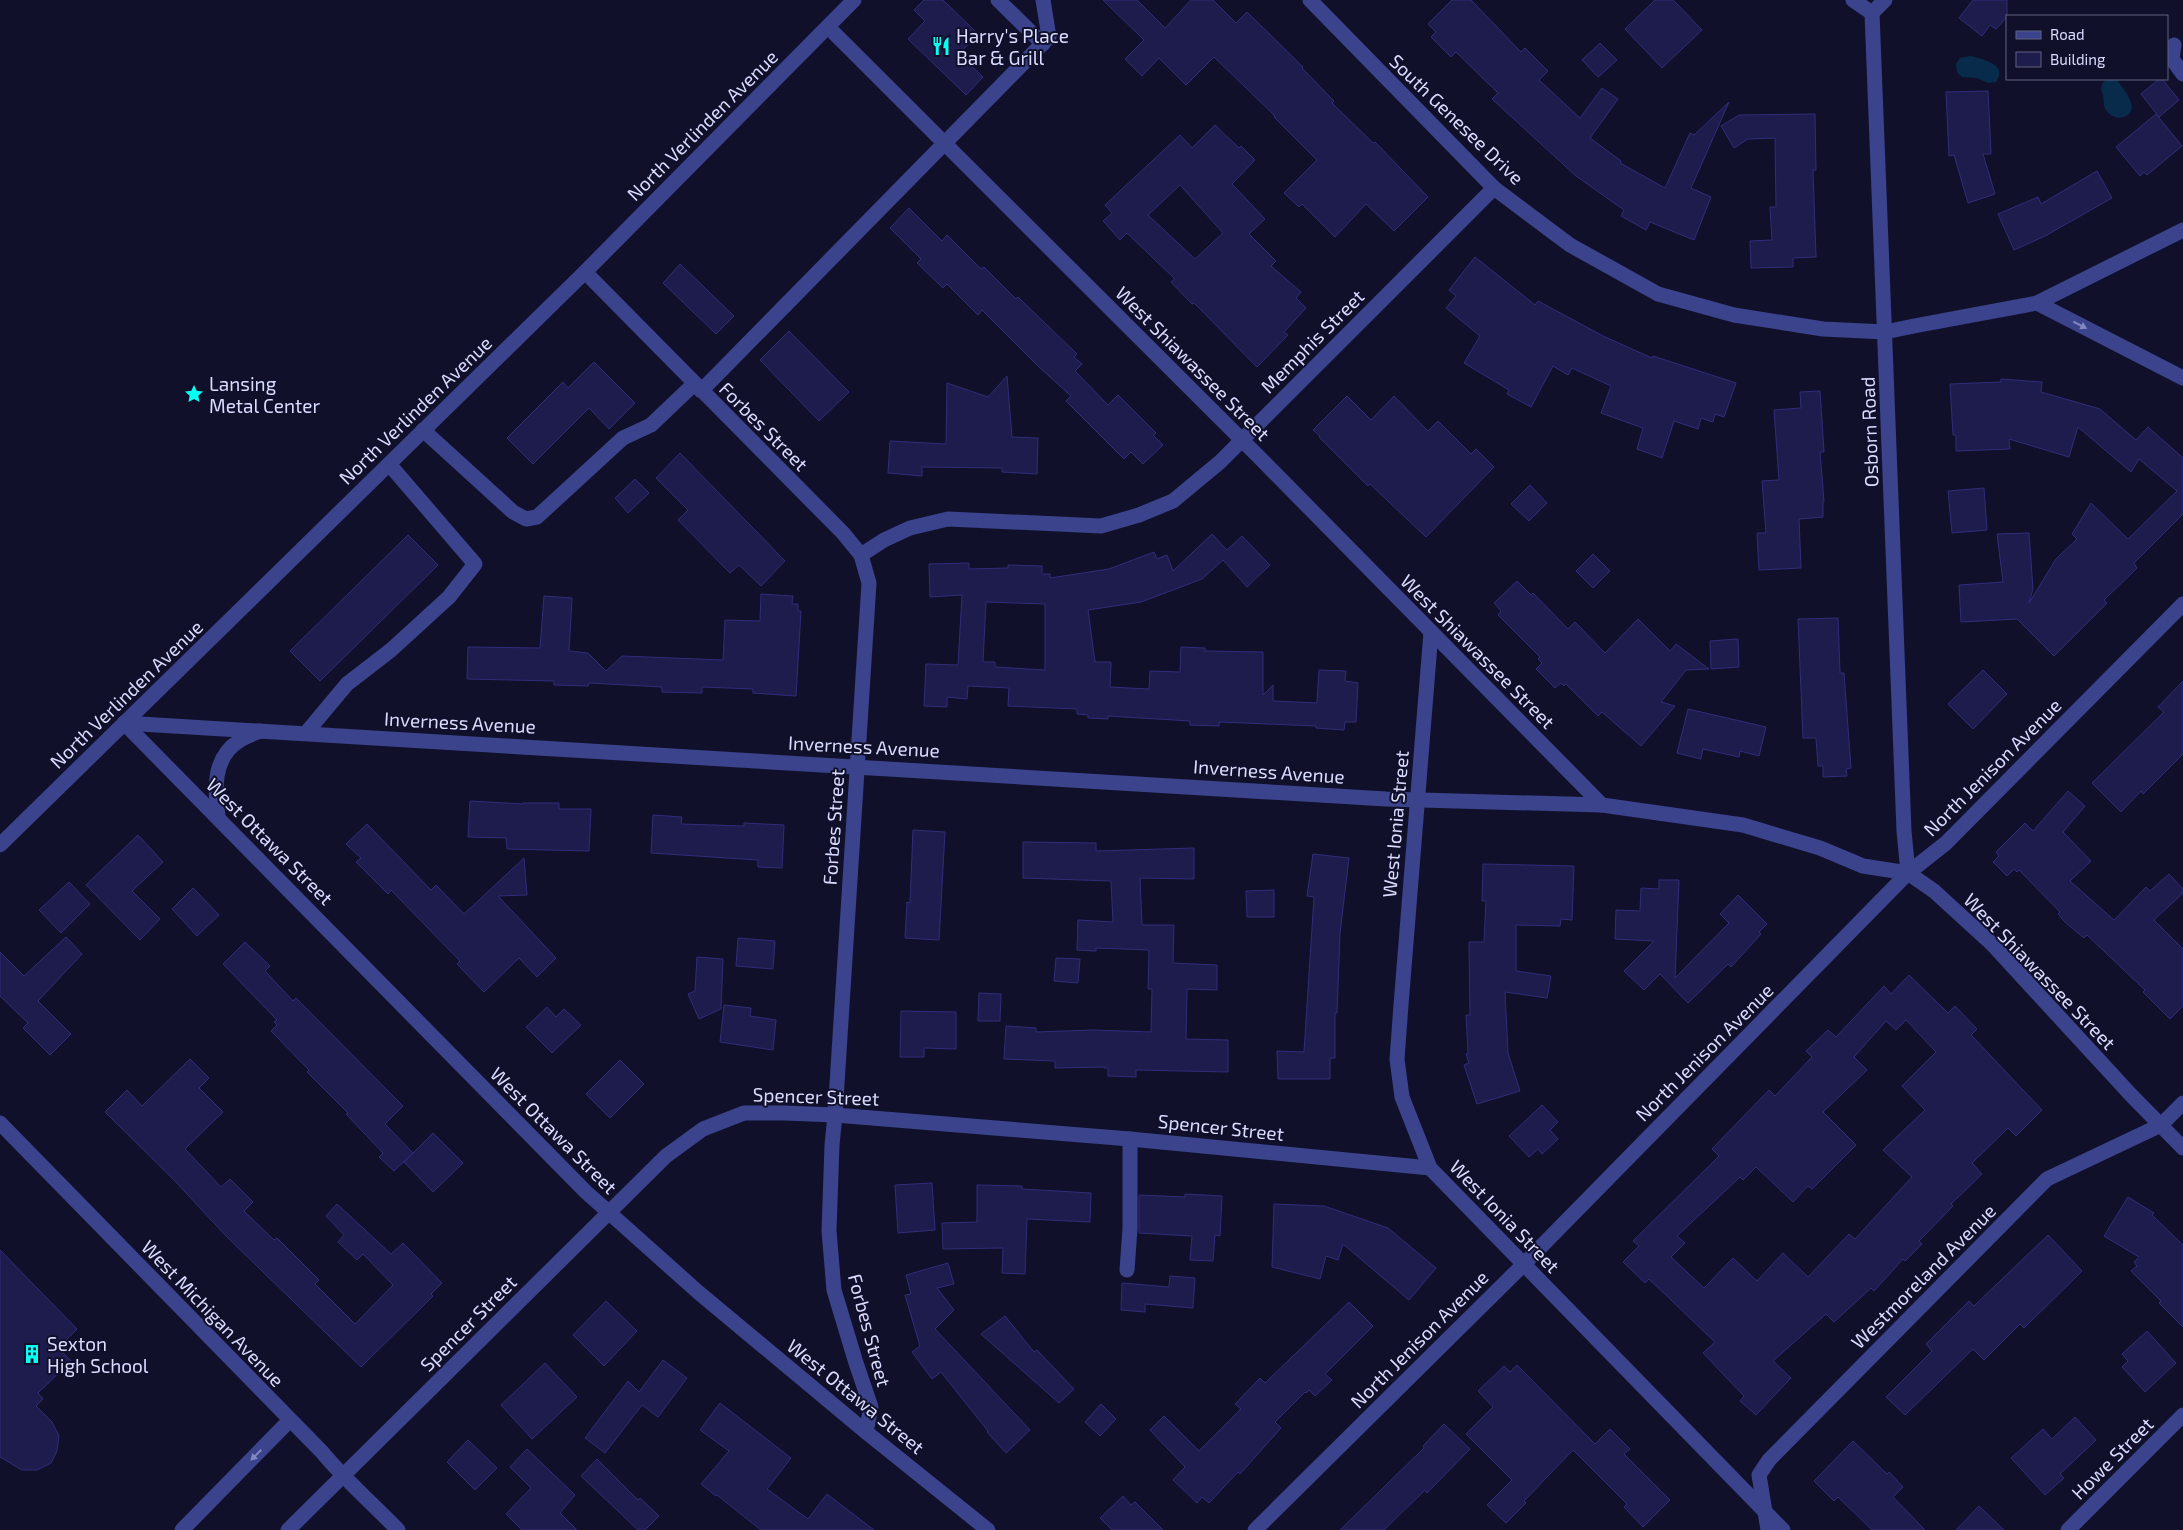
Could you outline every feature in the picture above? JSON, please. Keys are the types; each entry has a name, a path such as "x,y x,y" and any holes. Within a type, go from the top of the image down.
{"street":[{"name":"North Verlinden Avenue","path":"0,845 585,272 854,0"},
{"path":"998,0 1043,44"},
{"path":"423,430 513,512 526,519 538,517 623,438 651,424 698,388 1043,44 1049,37 1043,0"},
{"name":"South Genesee Drive","path":"1310,0 1494,188 1570,245 1658,294 1743,316 1824,329 1885,332 2037,302 2183,230"},
{"path":"1853,0 1872,13 1885,0"},
{"name":"Osborn Road","path":"1872,13 1904,831 1908,873"},
{"name":"West Shiawassee Street","path":"828,27 942,144 1242,440 1602,806 1743,824 1820,848 1863,866 1908,873 1934,891 1992,944 2183,1148"},
{"path":"2174,45 2172,59 2183,74"},
{"name":"Memphis Street","path":"861,554 884,540 910,528 948,519 1101,526 1139,515 1173,501 1220,462 1494,188"},
{"name":"Forbes Street","path":"585,272 843,533 861,554 869,583 832,1145 829,1231 834,1290 871,1407 866,1432"},
{"path":"2037,302 2183,378"},
{"path":"306,733 347,684 391,650 449,597 475,564 389,464"},
{"name":"North Jenison Avenue","path":"1255,1530 1523,1265 1908,873 1946,843 2183,604"},
{"name":"West Ionia Street","path":"1431,632 1398,1059 1402,1097 1430,1168 1783,1530"},
{"name":"Inverness Avenue","path":"124,723 1386,799 1602,806"},
{"name":"West Ottawa Street","path":"124,723 608,1212 698,1292 866,1432 988,1530"},
{"path":"218,816 215,787 220,762 237,742 262,730"},
{"name":"Westmoreland Avenue","path":"1768,1530 1759,1475 1769,1460 2046,1179 2161,1125 2183,1103"},
{"name":"Spencer Street","path":"288,1530 666,1156 703,1129 744,1113 835,1115 1130,1139 1430,1168"},
{"name":"West Michigan Avenue","path":"0,1123 322,1452 342,1476 367,1498 398,1530"},
{"path":"1127,1270 1130,1229 1130,1139"},
{"name":"Howe Street","path":"2068,1530 2183,1415"},
{"path":"182,1530 290,1420"}],"water":[{"path":"1970,56 1992,63 1997,67 1999,76 1996,82 1988,83 1977,78 1962,77 1957,72 1956,64 1960,58"},
{"path":"2106,80 2117,80 2130,100 2132,108 2128,115 2119,118 2114,117 2105,108 2101,88"}],"building":[{"name":"Harry's Place Bar & Grill","path":"924,0 943,0 978,34 959,54 983,77 966,95 908,39 925,21 914,10"},
{"path":"1103,0 1137,0 1165,28 1191,0 1213,0 1236,23 1247,12 1303,67 1334,101 1332,103 1373,143 1375,142 1428,197 1394,231 1366,204 1335,237 1302,204 1299,207 1284,193 1317,160 1275,116 1214,57 1186,85 1159,58 1142,76 1125,59 1144,40"},
{"path":"1452,0 1471,0 1521,52 1525,48 1548,71 1539,80 1580,118 1602,88 1618,99 1590,138 1621,161 1620,163 1665,188 1690,133 1694,135 1729,102 1691,188 1711,197 1694,240 1650,222 1646,230 1621,216 1624,210 1576,176 1492,99 1498,93 1456,52 1451,57 1431,37 1436,32 1428,24"},
{"path":"1655,0 1673,0 1702,30 1662,68 1625,29"},
{"path":"1973,0 2007,0 2006,18 1996,29 1990,25 1982,36 1959,18"},
{"path":"1600,43 1617,60 1598,77 1582,60"},
{"path":"2158,80 2163,80 2179,100 2159,117 2141,94"},
{"path":"1988,91 1991,154 1983,154 1995,194 1968,203 1954,155 1949,156 1946,92"},
{"path":"1815,114 1816,170 1813,170 1816,257 1793,258 1793,267 1751,268 1750,241 1772,240 1770,207 1776,207 1775,138 1748,139 1734,148 1721,126 1739,115"},
{"path":"2156,114 2182,146 2147,175 2144,172 2140,176 2116,147"},
{"path":"1215,125 1239,148 1241,146 1255,160 1232,184 1265,219 1249,234 1276,261 1271,266 1301,292 1296,298 1306,308 1284,332 1288,335 1257,367 1194,303 1192,304 1171,282 1175,279 1127,233 1120,240 1103,221 1112,213 1105,205 1180,135 1192,148","holes":["1180,185 1223,233 1195,259 1148,215"]},
{"path":"2097,171 2112,198 2045,236 2014,250 1998,214 2038,197 2041,204"},
{"path":"909,208 942,241 947,235 981,269 984,267 1016,299 1018,297 1077,354 1074,357 1082,364 1075,371 1108,405 1118,395 1156,433 1153,435 1163,445 1143,464 1131,452 1124,459 1066,401 1071,396 982,310 978,315 947,284 943,288 917,263 921,259 890,228"},
{"path":"1475,257 1535,305 1538,301 1603,336 1652,358 1653,356 1736,383 1724,417 1715,414 1713,422 1701,418 1698,429 1674,421 1662,458 1637,449 1643,428 1601,413 1611,386 1572,368 1568,375 1553,366 1531,407 1507,394 1509,390 1464,363 1480,336 1446,308 1456,296 1449,290"},
{"path":"680,264 734,316 716,334 663,283"},
{"path":"789,331 849,392 819,421 760,360"},
{"path":"594,362 635,403 609,429 589,408 533,464 507,438 563,382 568,388"},
{"path":"1007,376 1012,437 1038,438 1037,474 1002,472 1002,468 922,467 922,476 888,473 890,441 946,444 947,383 988,397"},
{"path":"2001,379 2042,382 2041,392 2100,409 2136,440 2148,427 2183,458 2183,514 2134,563 2137,568 2104,600 2107,603 2054,656 2017,619 1961,622 1959,585 2003,582 1997,534 2029,533 2033,589 2029,603 2056,559 2077,539 2072,534 2091,503 2128,539 2177,491 2139,459 2131,472 2078,427 2069,457 2009,439 2010,449 1956,451 1956,435 1953,435 1950,384 2001,382"},
{"path":"1820,391 1824,452 1820,452 1824,502 1823,517 1799,519 1801,568 1759,570 1757,533 1766,533 1762,481 1779,480 1774,410 1801,408 1800,392"},
{"path":"1347,396 1371,420 1394,396 1428,431 1438,421 1471,454 1476,449 1494,467 1426,537 1370,484 1368,486 1313,430"},
{"path":"680,453 785,561 761,586 739,565 730,573 678,520 688,510 656,478"},
{"path":"635,479 649,493 628,513 615,498"},
{"path":"1530,485 1547,503 1529,521 1511,504"},
{"path":"1984,488 1987,530 1952,533 1948,491"},
{"path":"1212,534 1227,550 1242,536 1270,565 1247,587 1223,560 1202,579 1141,602 1088,610 1095,662 1111,662 1110,687 1149,689 1150,671 1180,672 1181,647 1205,648 1205,651 1263,652 1263,695 1273,685 1273,701 1317,703 1319,670 1346,671 1345,681 1358,683 1356,722 1345,722 1344,730 1316,728 1316,726 1219,722 1219,726 1190,725 1190,721 1108,716 1108,719 1088,718 1088,715 1077,714 1077,709 1008,706 1009,688 968,686 967,699 947,697 947,707 924,706 926,664 958,665 962,595 930,597 929,564 969,563 969,569 1008,568 1008,565 1042,566 1042,574 1050,574 1050,578 1109,569 1154,552 1157,559 1167,555 1173,571","holes":["986,602 1045,604 1045,670 995,667 995,662 983,662"]},
{"path":"408,535 438,565 320,681 290,651"},
{"path":"1593,554 1610,571 1593,588 1576,571"},
{"path":"1517,581 1531,595 1533,593 1568,629 1575,622 1605,653 1638,619 1670,651 1676,644 1709,669 1686,670 1661,702 1675,706 1641,746 1602,712 1598,716 1566,684 1564,686 1561,683 1555,688 1536,669 1542,663 1538,659 1540,657 1498,615 1501,611 1494,603"},
{"path":"761,594 793,596 792,604 798,604 798,611 801,611 796,696 753,693 753,689 702,687 702,693 662,692 662,687 589,683 588,686 554,685 554,681 467,679 468,647 540,648 544,596 572,598 569,651 588,653 606,671 622,656 723,660 725,620 760,621"},
{"path":"1838,618 1840,673 1844,673 1851,768 1846,769 1847,776 1823,777 1823,766 1818,766 1816,738 1803,738 1798,619"},
{"path":"1738,639 1739,667 1711,669 1710,641"},
{"path":"1983,670 2007,694 1973,729 1948,704"},
{"path":"2183,681 2183,754 2143,794 2141,791 2121,812 2092,783 2164,712 2158,707"},
{"path":"1688,709 1766,727 1759,756 1740,751 1739,757 1703,749 1701,759 1677,753"},
{"path":"2068,791 2085,806 2063,832 2091,861 2070,881 2114,920 2146,887 2150,891 2169,874 2183,889 2183,893 2154,920 2183,949 2183,1006 2170,1019 2143,992 2145,990 2087,935 2084,938 2065,922 2058,914 2060,912 2019,870 2017,872 2014,869 2007,876 1993,862 1999,856 1996,852 2025,823 2033,831"},
{"path":"470,801 523,804 559,803 559,809 591,809 589,851 507,849 506,838 468,837"},
{"path":"653,815 682,817 681,824 744,826 744,823 784,825 782,868 758,867 758,860 651,853"},
{"path":"367,824 431,890 436,885 464,914 524,858 527,895 498,896 556,958 537,977 519,958 484,992 457,964 460,961 391,890 388,894 356,862 361,858 346,844"},
{"path":"913,830 945,832 939,940 905,938 907,902 910,903"},
{"path":"138,835 163,862 132,891 160,919 140,940 86,885"},
{"path":"1023,842 1096,843 1096,851 1194,848 1194,879 1140,878 1142,925 1174,925 1173,963 1217,965 1217,990 1187,989 1186,1039 1228,1040 1228,1072 1136,1070 1136,1077 1108,1076 1108,1068 1104,1067 1055,1068 1055,1061 1004,1059 1006,1026 1036,1028 1036,1032 1093,1030 1151,1032 1152,989 1148,989 1149,950 1096,948 1096,951 1077,950 1078,920 1113,922 1111,881 1023,878"},
{"path":"1313,854 1349,858 1340,933 1337,1013 1335,1013 1335,1058 1330,1058 1330,1079 1278,1079 1277,1051 1304,1052 1314,897 1307,896"},
{"path":"1483,864 1574,866 1572,920 1561,919 1560,926 1516,925 1516,971 1551,976 1547,998 1505,992 1508,1053 1520,1091 1477,1104 1464,1065 1469,1063 1466,1054 1468,1053 1466,1015 1470,1015 1469,942 1484,942 1486,901 1482,901"},
{"path":"1659,880 1679,880 1675,978 1729,923 1720,914 1738,895 1767,924 1759,932 1761,934 1731,967 1728,964 1688,1003 1660,974 1644,990 1624,971 1654,941 1615,939 1616,910 1640,911 1641,888 1659,889"},
{"path":"69,882 90,904 61,933 39,910"},
{"path":"193,888 219,915 197,936 172,909"},
{"path":"1274,890 1274,917 1247,917 1246,891"},
{"path":"66,937 82,954 38,1001 71,1034 50,1055 23,1028 28,1023 0,996 0,952 24,976"},
{"path":"738,938 775,941 773,969 736,966"},
{"path":"245,942 270,966 265,971 293,1001 296,998 403,1106 385,1124 413,1153 394,1171 379,1157 383,1153 346,1114 348,1113 307,1072 309,1070 271,1031 277,1025 274,1022 277,1020 223,964"},
{"path":"697,957 723,959 721,1009 699,1019 688,994 695,991"},
{"path":"1056,958 1080,959 1078,983 1054,981"},
{"path":"1909,975 1948,1013 1955,1006 1977,1029 1971,1035 2042,1110 2016,1136 2008,1128 1972,1163 1982,1174 1951,1204 1953,1206 1919,1241 1922,1244 1905,1261 1903,1259 1874,1291 1871,1288 1834,1322 1826,1314 1773,1361 1791,1378 1756,1415 1740,1401 1744,1396 1703,1353 1715,1342 1649,1279 1645,1283 1623,1262 1639,1246 1633,1241 1719,1156 1712,1149 1769,1090 1775,1096 1812,1057 1806,1051 1828,1030 1836,1037 1884,986 1891,994","holes":["1906,1020 1936,1052 1902,1086 1925,1110 1883,1150 1912,1177 1855,1239 1849,1234 1808,1277 1783,1253 1757,1281 1733,1258 1704,1288 1671,1257 1685,1243 1677,1236 1740,1177 1743,1180 1756,1167 1793,1202 1808,1186 1812,1189 1856,1145 1823,1112 1867,1070 1854,1057 1886,1021 1896,1030"]},
{"path":"979,993 1001,994 1000,1021 978,1021"},
{"path":"724,1005 751,1008 750,1016 776,1020 773,1050 720,1042"},
{"path":"547,1007 556,1017 564,1009 581,1025 552,1053 526,1027"},
{"path":"901,1011 956,1012 956,1049 924,1048 924,1057 900,1057"},
{"path":"190,1059 209,1078 199,1088 223,1112 185,1149 221,1187 230,1179 253,1202 244,1211 274,1240 277,1238 319,1280 315,1284 355,1324 393,1285 363,1254 357,1260 338,1242 344,1235 326,1216 337,1204 391,1254 403,1243 442,1283 431,1294 433,1296 361,1367 227,1237 174,1180 105,1112 127,1090 142,1106"},
{"path":"620,1060 644,1084 610,1118 586,1094"},
{"path":"1542,1105 1558,1122 1550,1130 1558,1139 1542,1154 1538,1149 1529,1157 1509,1136"},
{"path":"433,1133 463,1163 433,1192 404,1162"},
{"path":"932,1183 935,1230 898,1233 895,1185"},
{"path":"977,1185 1022,1186 1022,1189 1091,1193 1090,1222 1027,1219 1025,1274 1002,1273 1003,1248 943,1249 942,1223 977,1222"},
{"path":"1185,1194 1222,1196 1220,1236 1215,1235 1213,1261 1190,1260 1192,1236 1139,1233 1139,1195 1185,1197"},
{"path":"2128,1197 2154,1213 2152,1215 2183,1245 2183,1327 2159,1303 2161,1301 2131,1271 2137,1266 2134,1262 2139,1257 2104,1236"},
{"path":"1274,1204 1324,1206 1388,1228 1436,1268 1409,1300 1343,1244 1338,1260 1326,1256 1320,1279 1272,1267"},
{"path":"2048,1235 2082,1271 2024,1328 2020,1324 1984,1360 1973,1349 1905,1415 1886,1397 1932,1351 1926,1344 1969,1301 1974,1306"},
{"name":"Sexton High School","path":"0,1250 77,1329 58,1348 71,1361 38,1393 43,1399 36,1406 52,1422 59,1436 57,1451 51,1463 37,1470 22,1470 0,1457"},
{"path":"948,1263 954,1284 937,1288 954,1310 935,1329 1030,1430 1006,1453 987,1432 941,1372 932,1379 912,1352 920,1346 905,1295 911,1294 906,1275"},
{"path":"1170,1276 1195,1278 1193,1308 1145,1304 1145,1312 1121,1310 1122,1283 1169,1287"},
{"path":"606,1301 637,1331 604,1366 573,1335"},
{"path":"1349,1302 1373,1326 1325,1374 1332,1380 1315,1396 1309,1390 1305,1392 1275,1422 1281,1428 1240,1474 1238,1472 1209,1503 1202,1497 1197,1503 1173,1480 1185,1467 1150,1430 1164,1416 1199,1451 1241,1409 1235,1404 1260,1378 1265,1383"},
{"path":"1005,1316 1034,1352 1037,1350 1074,1389 1059,1403 981,1334"},
{"path":"2147,1331 2176,1363 2145,1392 2122,1367 2128,1361 2122,1354"},
{"path":"663,1360 687,1378 658,1417 642,1405 605,1453 585,1438 628,1381 639,1392"},
{"path":"545,1363 577,1397 532,1439 501,1405"},
{"path":"1517,1365 1595,1444 1610,1429 1630,1449 1624,1454 1670,1500 1643,1527 1624,1507 1627,1504 1573,1450 1524,1501 1526,1503 1506,1523 1487,1505 1512,1480 1466,1434 1493,1407 1478,1391 1504,1366 1510,1372"},
{"path":"720,1403 791,1458 767,1489 808,1519 827,1494 874,1530 761,1530 701,1484 729,1451 700,1430"},
{"path":"1101,1404 1116,1419 1100,1436 1085,1422"},
{"path":"2075,1417 2096,1440 2060,1474 2064,1478 2045,1495 2011,1458 2043,1429 2052,1439"},
{"path":"1444,1424 1470,1449 1427,1493 1425,1490 1384,1530 1340,1530 1424,1448 1423,1446"},
{"path":"468,1440 497,1468 475,1490 447,1462"},
{"path":"1853,1441 1887,1474 1889,1472 1903,1487 1893,1497 1925,1530 1872,1530 1838,1497 1834,1501 1814,1481"},
{"path":"527,1449 575,1495 560,1513 577,1530 522,1530 506,1514 531,1488 510,1467"},
{"path":"597,1459 638,1500 640,1498 659,1516 645,1530 638,1530 581,1476"},
{"path":"1123,1496 1131,1505 1135,1502 1163,1530 1112,1530 1100,1518"},
{"path":"1979,1506 2004,1530 1956,1530"}],"place":[{"name":"Harry's Place Bar & Grill","path":"941,46"},
{"name":"Lansing Metal Center","path":"194,394"},
{"name":"Sexton High School","path":"32,1354"}]}
